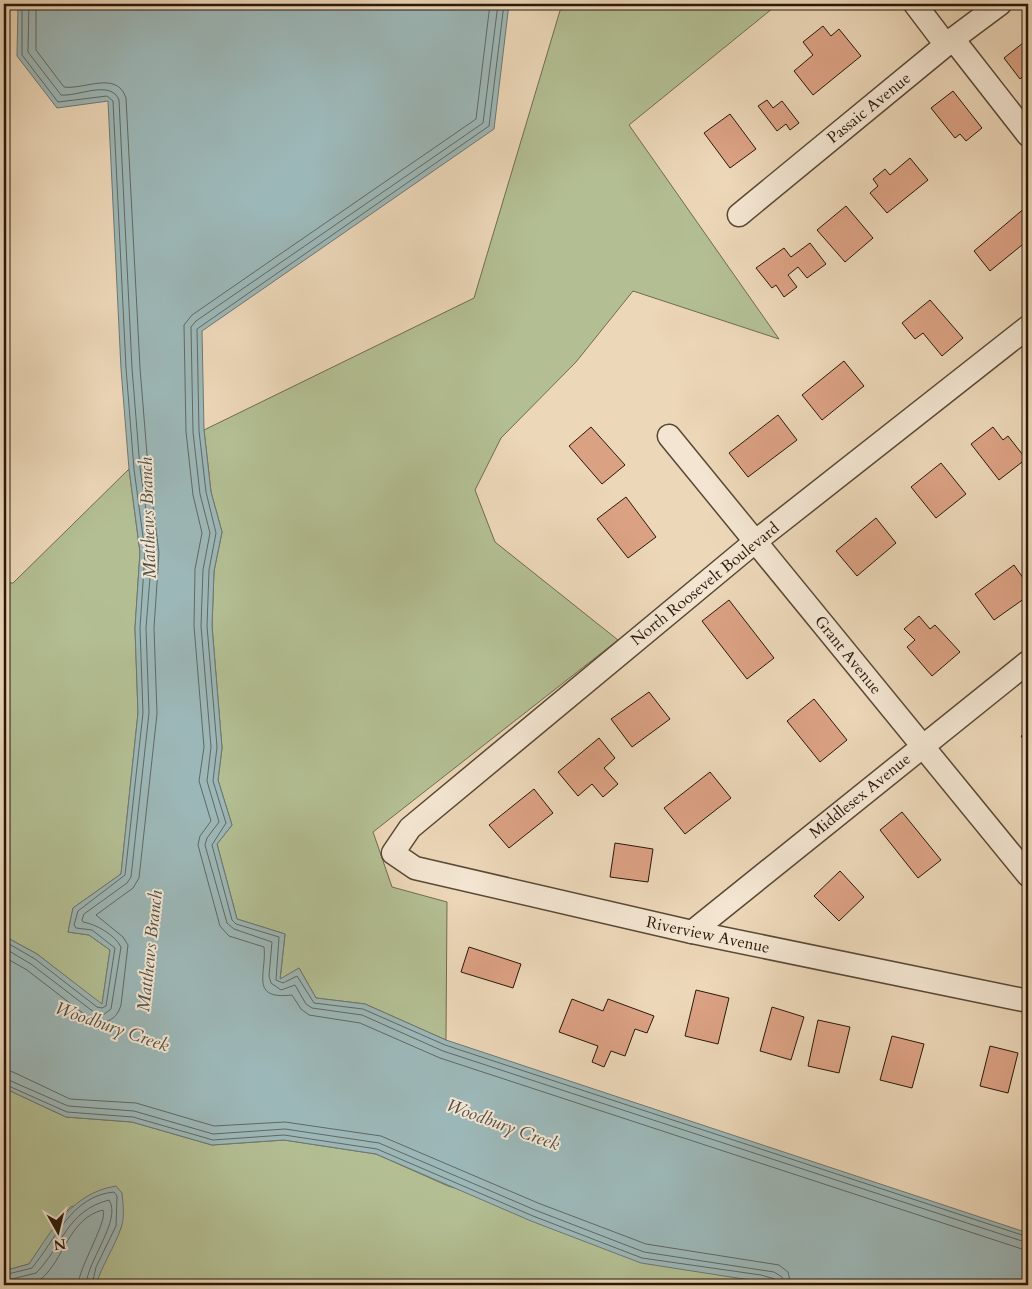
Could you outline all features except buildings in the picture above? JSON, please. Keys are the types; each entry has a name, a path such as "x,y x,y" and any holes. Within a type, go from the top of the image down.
{"street":[{"path":"915,4 950,42 1028,135"},
{"name":"Passaic Avenue","path":"739,215 950,42 1000,4"},
{"name":"North Roosevelt Boulevard","path":"393,853 410,828 756,541 1028,327"},
{"name":"Grant Avenue","path":"669,436 921,746 1028,874"},
{"name":"Middlesex Avenue","path":"692,932 921,746 1028,662"},
{"name":"Riverview Avenue","path":"393,853 415,868 692,932 1028,1001"}],"green space":[{"path":"562,4 778,4 629,125 779,339 633,291 576,362 501,438 475,490 495,542 618,640 373,832 392,887 447,902 446,1040 365,1004 316,998 299,968 280,980 285,934 237,919 217,844 232,825 218,780 222,748 212,626 214,571 222,532 211,492 204,430 474,298"},
{"path":"129,469 140,552 135,628 138,713 121,874 73,908 68,932 89,935 110,950 102,1005 37,954 4,936 4,583 13,583"},
{"path":"4,1088 66,1117 132,1122 212,1145 284,1140 376,1154 448,1186 782,1285 96,1285 101,1268 121,1228 72,1206 62,1216 29,1264 4,1271"}],"water":[{"path":"18,4 509,4 494,129 202,331 204,430 211,492 222,532 214,571 212,626 222,748 218,780 232,825 217,844 237,919 285,934 280,979 299,968 316,998 365,1004 446,1040 1028,1233 1028,1285 782,1285 641,1263 531,1221 376,1154 284,1140 212,1145 132,1122 66,1117 4,1088 4,936 37,954 102,1004 110,950 89,935 68,932 73,908 121,874 138,713 135,628 140,552 129,469 121,369 108,101 57,108 17,56"},
{"path":"116,1186 122,1193 122,1224 96,1285 4,1285 4,1271 29,1264 55,1226 75,1205 87,1196"}],"water label":[{"name":"Matthews Branch","path":"148,518"},
{"name":"Matthews Branch","path":"150,951"},
{"name":"Woodbury Creek","path":"112,1027"},
{"name":"Woodbury Creek","path":"503,1125"}]}
